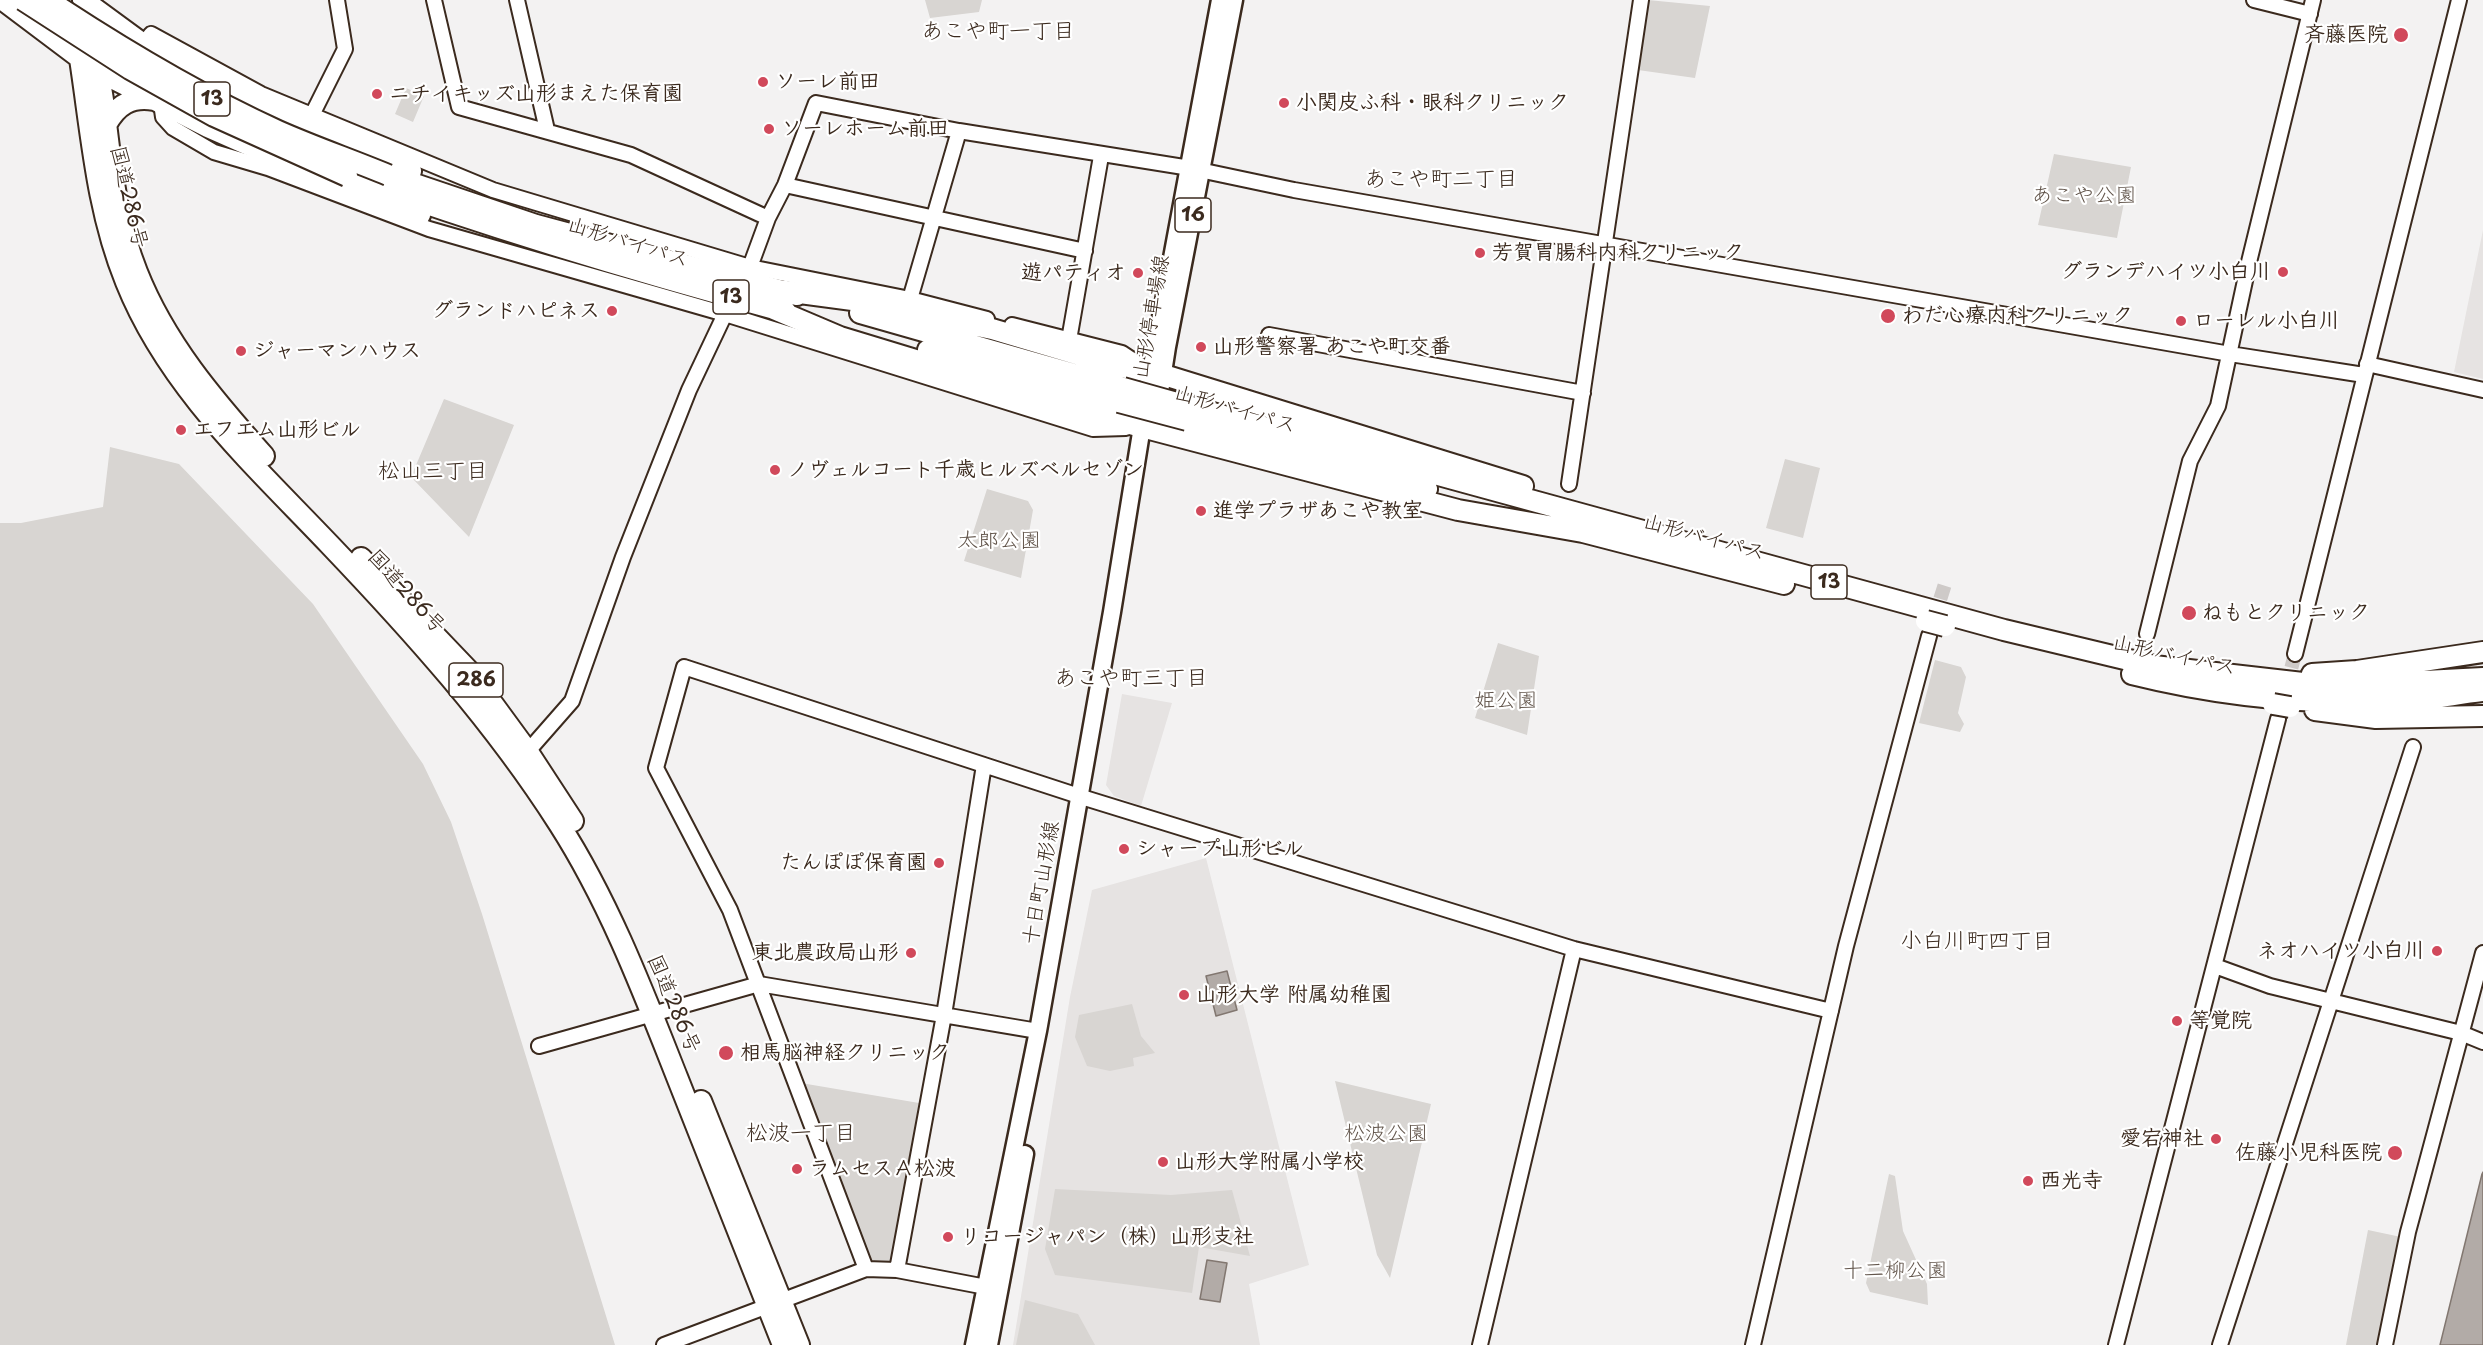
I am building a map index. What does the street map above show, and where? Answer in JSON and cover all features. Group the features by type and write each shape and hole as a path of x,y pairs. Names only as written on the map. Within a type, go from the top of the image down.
{"highway":[{"path":"3,0 157,102 383,204 462,226 538,233"},
{"name":"山形バイパス","path":"23,0 130,69 214,116 347,176 538,233 774,309 1121,395 2015,633 2154,666 2329,686 2483,678"},
{"name":"山形バイパス","path":"48,0 116,44 215,101 280,132 538,233 785,291 1121,395"},
{"path":"83,4 142,44 217,88 538,233"},
{"name":"国道286号","path":"88,57 106,124 120,218 137,273 158,318 184,361 216,402 285,480 468,670 523,757 604,905 658,1011 775,1304 799,1345"},
{"name":"国道286号","path":"88,57 96,184 110,236 127,285 171,368 202,410 366,583 523,757"},
{"path":"106,124 116,110 132,100 157,102"},
{"path":"785,291 861,301 992,329 1120,367 1158,373 1467,466 1702,548"},
{"path":"774,309 840,337 1100,416 1458,510 1594,534"},
{"name":"山形バイパス","path":"1187,413 1594,534 1933,627 2176,685 2244,695 2318,700 2406,701 2483,691"},
{"path":"2247,678 2357,671 2483,652"},
{"path":"2176,685 2201,693 2280,710 2376,718 2483,716"},
{"name":"国道286号","path":"775,1304 783,1345"}],"main road":[{"name":"山形停車場線","path":"1196,169 1220,0"},
{"name":"山形停車場線","path":"1149,428 1196,169 1234,0"},
{"name":"十日町山形線","path":"990,1345 1149,428"},
{"name":"十日町山形線","path":"974,1345 1084,797"}],"street":[{"path":"312,117 345,49 337,0"},
{"path":"434,0 459,107 631,155 768,218"},
{"path":"517,0 547,130"},
{"path":"1569,484 1641,0"},
{"path":"2254,0 2310,14"},
{"path":"2147,634 2190,461 2218,406 2313,0"},
{"path":"2295,654 2459,0"},
{"path":"142,44 151,34 261,94 493,190 750,267 910,299 1122,353 1158,373"},
{"path":"157,102 163,117 173,128 214,152 268,168 429,229 725,314 1093,429 1149,428"},
{"path":"750,267 768,218 785,186 816,103 959,131 1101,156 1196,169 1294,190 2230,354 2366,370 2483,390"},
{"path":"910,299 959,131"},
{"path":"1069,340 1101,156"},
{"path":"785,186 1084,251"},
{"path":"523,757 572,701 622,557 689,390 725,314"},
{"path":"1269,336 1583,393"},
{"path":"1754,1345 1831,1011 1933,627"},
{"path":"866,1269 730,910 656,768 684,667 1084,797 1574,949 1831,1011"},
{"path":"2116,1345 2280,710"},
{"path":"2220,1345 2413,747"},
{"path":"897,1270 945,1015 984,765"},
{"path":"1480,1345 1574,949"},
{"path":"2385,1345 2408,1232 2483,953"},
{"path":"2215,966 2270,986 2461,1033 2483,1042"},
{"path":"539,1046 759,984 1038,1031"},
{"path":"664,1345 866,1269 897,1270 986,1287"}],"shaded area":[{"path":"2483,230 2483,379 2454,372"},
{"path":"1122,694 1172,703 1141,806 1114,796 1106,785"},
{"name":"山形大学附属小学校","path":"1206,858 1309,1265 1249,1284 1260,1345 1013,1345 1070,997 1092,890"},
{"path":"1227,971 1237,1010 1216,1016 1206,976"},
{"path":"2483,1172 2483,1345 2440,1345 2482,1174"},
{"path":"1207,1260 1227,1263 1220,1302 1200,1299"}],"green space":[{"path":"925,0 982,0 979,12 930,18"},
{"path":"1648,0 1710,6 1695,78 1638,70"},
{"path":"406,88 424,96 413,122 395,114"},
{"name":"あこや公園","path":"2054,154 2131,167 2117,238 2038,225"},
{"path":"444,399 514,425 469,537 411,477"},
{"path":"110,447 179,464 313,604 423,764 451,822 482,914 615,1345 0,1345 0,523 21,523 103,507"},
{"path":"1785,459 1820,468 1803,538 1766,528"},
{"name":"太郎公園","path":"987,489 1028,501 1033,510 1021,578 964,561"},
{"name":"姫公園","path":"1498,643 1539,656 1527,735 1475,718"},
{"path":"1935,660 1961,667 1966,677 1958,713 1964,724 1960,732 1919,723"},
{"path":"1132,1004 1141,1036 1155,1053 1133,1058 1134,1066 1110,1071 1087,1066 1075,1037 1079,1015"},
{"name":"松波公園","path":"1335,1081 1431,1104 1390,1278 1377,1255"},
{"path":"801,1083 919,1103 890,1264 871,1262"},
{"name":"十二柳公園","path":"1889,1174 1895,1176 1903,1231 1927,1284 1928,1305 1870,1292 1866,1283"},
{"path":"1055,1189 1171,1195 1232,1190 1250,1256 1199,1247 1192,1293 1055,1275 1045,1249"},
{"path":"2368,1230 2401,1237 2380,1345 2346,1345"},
{"path":"1025,1300 1078,1314 1095,1345 1016,1345"}],"tunnel":[{"path":"1934,619 1945,584"},
{"path":"2286,688 2295,654"}],"place":[{"name":"斉藤医院","path":"2401,35"},
{"name":"ソーレ前田","path":"763,82"},
{"name":"ニチイキッズ山形まえた保育園","path":"377,94"},
{"name":"小関皮ふ科・眼科クリニック","path":"1284,103"},
{"name":"ソーレホーム前田","path":"769,129"},
{"name":"芳賀胃腸科内科クリニック","path":"1480,253"},
{"name":"グランデハイツ小白川","path":"2283,272"},
{"name":"遊パティオ","path":"1138,273"},
{"name":"グランドハピネス","path":"612,311"},
{"name":"わだ心療内科クリニック","path":"1888,316"},
{"name":"ローレル小白川","path":"2181,321"},
{"name":"山形警察署 あこや町交番","path":"1201,347"},
{"name":"ジャーマンハウス","path":"241,351"},
{"name":"エフエム山形ビル","path":"181,430"},
{"name":"ノヴェルコート千歳ヒルズベルセゾン","path":"775,470"},
{"name":"進学プラザあこや教室","path":"1201,511"},
{"name":"ねもとクリニック","path":"2189,613"},
{"name":"シャープ山形ビル","path":"1124,849"},
{"name":"たんぽぽ保育園","path":"939,863"},
{"name":"ネオハイツ小白川","path":"2437,951"},
{"name":"東北農政局山形","path":"911,953"},
{"name":"山形大学 附属幼稚園","path":"1184,995"},
{"name":"等覚院","path":"2177,1021"},
{"name":"相馬脳神経クリニック","path":"726,1053"},
{"name":"愛宕神社","path":"2216,1139"},
{"name":"佐藤小児科医院","path":"2395,1153"},
{"name":"山形大学附属小学校","path":"1163,1162"},
{"name":"ラムセスＡ松波","path":"797,1169"},
{"name":"西光寺","path":"2028,1181"},
{"name":"リコージャパン（株）山形支社","path":"948,1237"}],"district":[{"name":"あこや町一丁目","path":"998,32"},
{"name":"あこや町二丁目","path":"1441,180"},
{"name":"松山三丁目","path":"433,472"},
{"name":"あこや町三丁目","path":"1131,679"},
{"name":"小白川町四丁目","path":"1977,942"},
{"name":"松波一丁目","path":"801,1134"}]}
